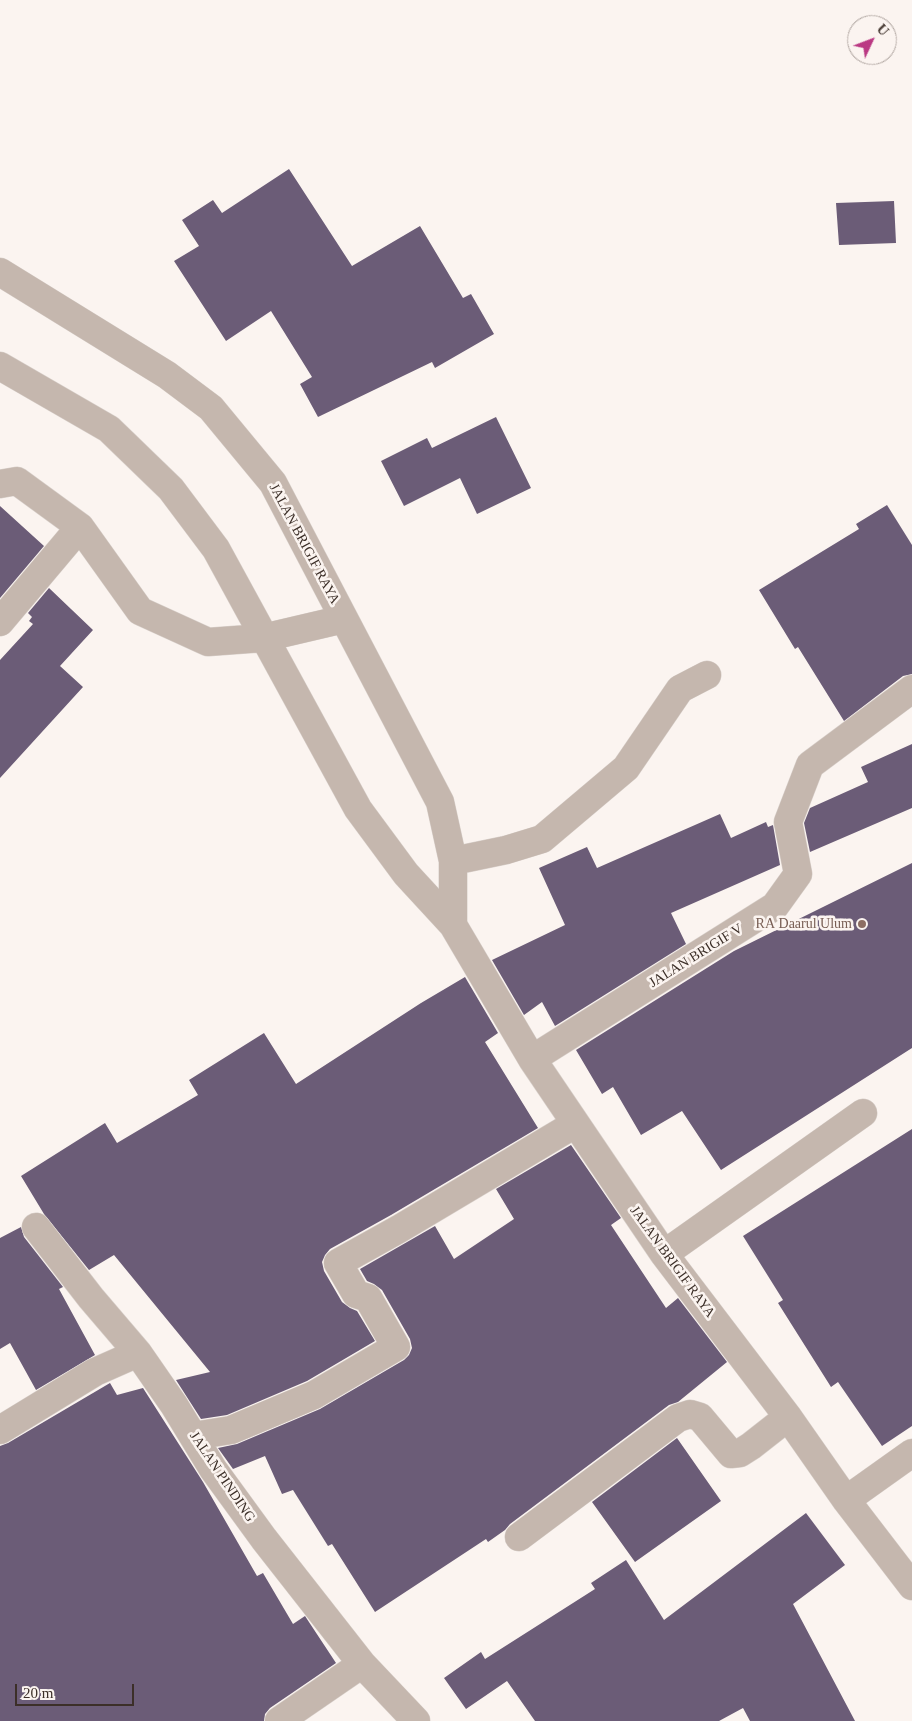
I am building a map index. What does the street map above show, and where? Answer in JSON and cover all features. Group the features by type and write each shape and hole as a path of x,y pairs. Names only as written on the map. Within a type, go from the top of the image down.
{"street":[{"name":"JALAN BRIGIF RAYA","path":"0,272 167,375 210,408 273,483 440,802 453,861 453,925"},
{"name":"JALAN BRIGIF RAYA","path":"0,366 109,430 171,489 216,549 358,809 406,874 453,925 532,1060 664,1254 788,1417 846,1500 912,1586"},
{"path":"0,484 17,481 80,527 140,610 208,642 263,638 344,619"},
{"path":"0,622 80,527"},
{"path":"453,861 506,850 542,838 626,768 680,689 707,675"},
{"name":"JALAN BRIGIF V","path":"532,1060 776,906 798,874 788,822 810,765 912,689"},
{"path":"664,1254 863,1113"},
{"path":"193,1436 231,1430 314,1395 396,1347 368,1298 356,1294 338,1263 408,1224 575,1124"},
{"name":"JALAN PINDING","path":"36,1227 91,1298 138,1353 213,1469 264,1538 362,1664 416,1721"},
{"path":"0,1430 96,1372 138,1353"},
{"path":"519,1537 678,1418 690,1414 700,1416 731,1454 740,1453 751,1446 788,1417"},
{"path":"846,1500 912,1453"},
{"path":"279,1721 362,1664"}],"building":[{"path":"289,169 352,266 420,226 463,298 471,294 494,334 435,368 432,362 318,417 300,384 312,377 271,311 226,341 174,261 199,246 182,220 213,200 222,213"},
{"path":"894,201 896,243 839,245 836,203"},
{"path":"496,417 531,488 477,514 460,478 404,506 381,461 427,438 432,448"},
{"path":"887,505 912,545 912,674 903,676 844,721 798,647 795,649 759,590 859,529 856,524"},
{"path":"0,506 44,546 0,598"},
{"path":"49,588 93,630 60,666 83,687 0,778 0,660 33,624 29,621 32,617 28,613"},
{"path":"912,744 912,808 810,852 804,823 810,808 868,782 861,767"},
{"path":"720,814 731,838 766,822 768,827 773,825 780,865 671,913 686,944 555,1026 542,1002 524,1015 492,960 565,925 539,868 587,847 597,868"},
{"path":"912,863 912,1048 721,1170 682,1111 641,1135 613,1087 602,1094 576,1050 734,951"},
{"path":"465,977 498,1033 485,1042 538,1128 330,1249 325,1255 322,1262 324,1271 342,1302 357,1311 375,1341 307,1381 227,1415 201,1419 176,1380 210,1372 114,1255 89,1270 44,1214 21,1176 105,1123 117,1143 198,1095 189,1080 264,1033 296,1084 421,1003"},
{"path":"912,1129 912,1426 882,1446 838,1382 831,1387 778,1303 783,1300 743,1236"},
{"path":"571,1145 621,1218 611,1225 666,1308 678,1298 727,1362 678,1402 669,1405 510,1524 505,1530 488,1542 486,1539 375,1612 332,1544 328,1546 293,1490 282,1494 265,1456 233,1469 218,1448 237,1444 320,1409 404,1360 412,1348 410,1339 382,1290 367,1281 360,1269 435,1226 454,1259 514,1219 496,1189"},
{"path":"21,1227 24,1237 63,1287 59,1289 95,1355 36,1390 10,1343 0,1349 0,1238"},
{"path":"110,1383 117,1395 143,1388 203,1482 257,1576 263,1573 293,1624 305,1616 336,1663 270,1708 265,1714 264,1721 0,1721 0,1446"},
{"path":"677,1438 721,1501 635,1562 592,1502"},
{"path":"806,1513 845,1565 793,1604 855,1721 750,1721 743,1708 719,1721 535,1721 507,1681 466,1709 444,1678 481,1652 485,1659 595,1589 591,1583 626,1560 664,1620"}],"place":[{"name":"RA Daarul Ulum","path":"862,924"}]}
